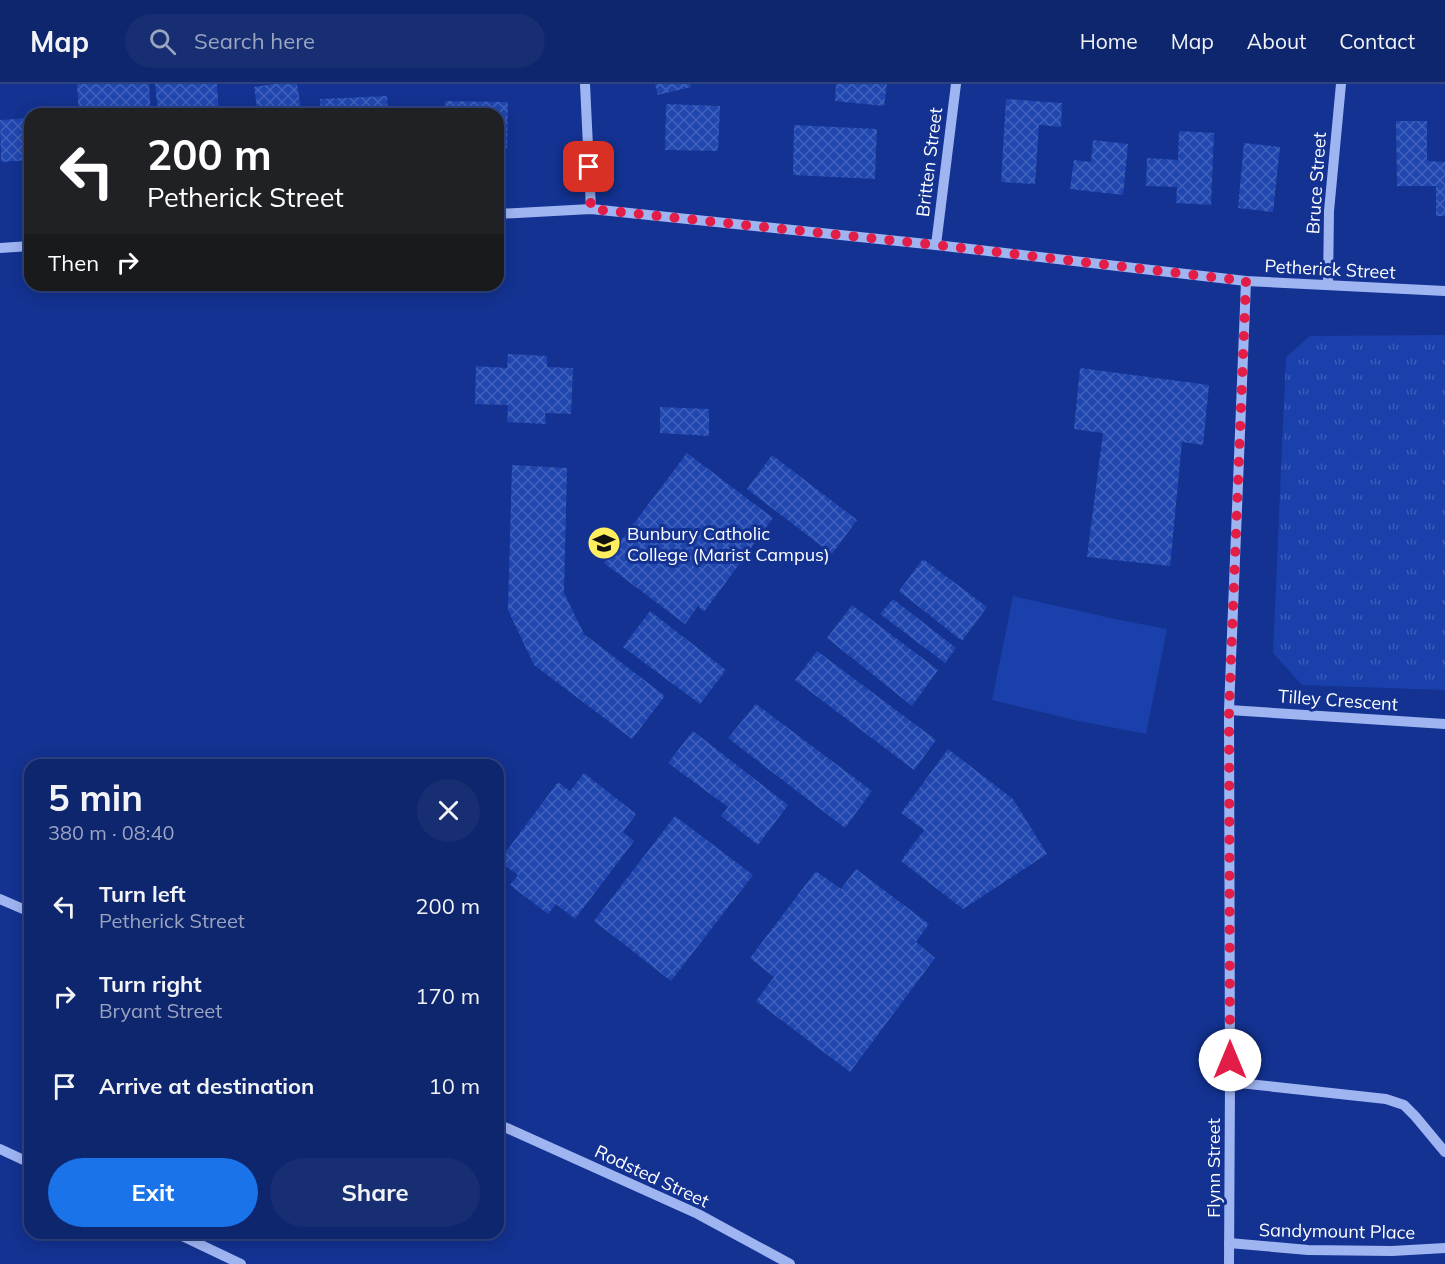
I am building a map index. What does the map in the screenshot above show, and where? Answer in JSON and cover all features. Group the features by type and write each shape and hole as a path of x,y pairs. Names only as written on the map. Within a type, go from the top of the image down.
{"street":[{"path":"585,84 591,209"},
{"name":"Britten Street","path":"936,245 956,84"},
{"name":"Bruce Street","path":"1328,285 1329,211 1341,84"},
{"name":"Petherick Street","path":"504,214 591,209 936,245 1246,281 1445,291"},
{"path":"0,248 24,246"},
{"name":"Flynn Street","path":"1228,1264 1229,710 1246,281"},
{"name":"Tilley Crescent","path":"1229,710 1445,724"},
{"path":"0,899 24,909"},
{"path":"1230,1082 1386,1099 1404,1105 1445,1152"},
{"name":"Rodsted Street","path":"504,1127 698,1214 790,1264"},
{"path":"0,1149 24,1160"},
{"path":"189,1239 241,1264"},
{"name":"Sandymount Place","path":"1229,1243 1308,1250 1392,1251 1445,1248"}],"green space":[{"path":"1445,335 1445,690 1302,685 1273,653 1286,357 1310,336"},
{"path":"1013,596 1167,629 1146,734 1074,720 992,700"}],"building":[{"path":"77,84 149,84 151,108 79,108"},
{"path":"155,84 217,84 219,108 157,108"},
{"path":"297,84 301,108 257,108 254,87"},
{"path":"655,84 690,84 691,87 658,95"},
{"path":"836,84 887,84 884,106 835,101"},
{"path":"387,96 388,108 321,108 320,99"},
{"path":"1006,99 1062,103 1061,127 1039,125 1035,184 1001,182"},
{"path":"445,101 508,102 507,149 504,149 504,108 445,108"},
{"path":"666,104 720,106 718,151 665,150"},
{"path":"24,118 24,160 1,162 0,120"},
{"path":"1396,121 1427,121 1427,161 1445,162 1445,216 1436,216 1436,186 1397,186"},
{"path":"794,125 877,129 875,179 793,175"},
{"path":"1179,131 1214,133 1211,205 1176,203 1177,187 1146,186 1147,158 1178,160"},
{"path":"1093,140 1128,144 1123,195 1070,189 1074,160 1091,162"},
{"path":"1244,143 1280,147 1273,212 1238,208"},
{"path":"508,354 547,356 547,367 573,368 571,414 545,413 546,424 507,422 508,405 475,404 476,366 507,368"},
{"path":"1080,368 1209,385 1203,445 1182,442 1170,566 1087,557 1103,433 1074,429"},
{"path":"660,407 709,409 709,436 660,433"},
{"path":"687,453 773,518 704,612 698,606 685,624 604,563"},
{"path":"772,455 857,520 832,554 747,489"},
{"path":"512,465 567,468 564,593 584,634 665,696 632,739 534,665 508,610"},
{"path":"923,559 987,607 962,641 899,591"},
{"path":"893,599 956,648 945,663 880,614"},
{"path":"852,605 938,670 912,706 827,638"},
{"path":"650,611 726,670 700,704 623,647"},
{"path":"817,651 936,740 914,770 795,680"},
{"path":"756,704 872,791 845,828 728,738"},
{"path":"693,731 788,805 758,845 721,816 728,807 668,763"},
{"path":"948,749 1013,799 1047,854 963,909 901,861 924,830 901,813"},
{"path":"584,773 636,814 623,832 634,841 575,919 556,904 548,914 510,885 518,875 504,865 504,854 558,782 570,791"},
{"path":"675,816 753,875 671,981 594,921"},
{"path":"856,869 929,924 916,942 935,958 850,1072 756,1001 774,977 750,958 816,871 841,889"}],"place":[{"name":"Bunbury Catholic College (Marist Campus)","path":"604,543"}],"route":[{"path":"589,167 591,209 936,245 1246,281 1229,710 1230,1060"}]}
